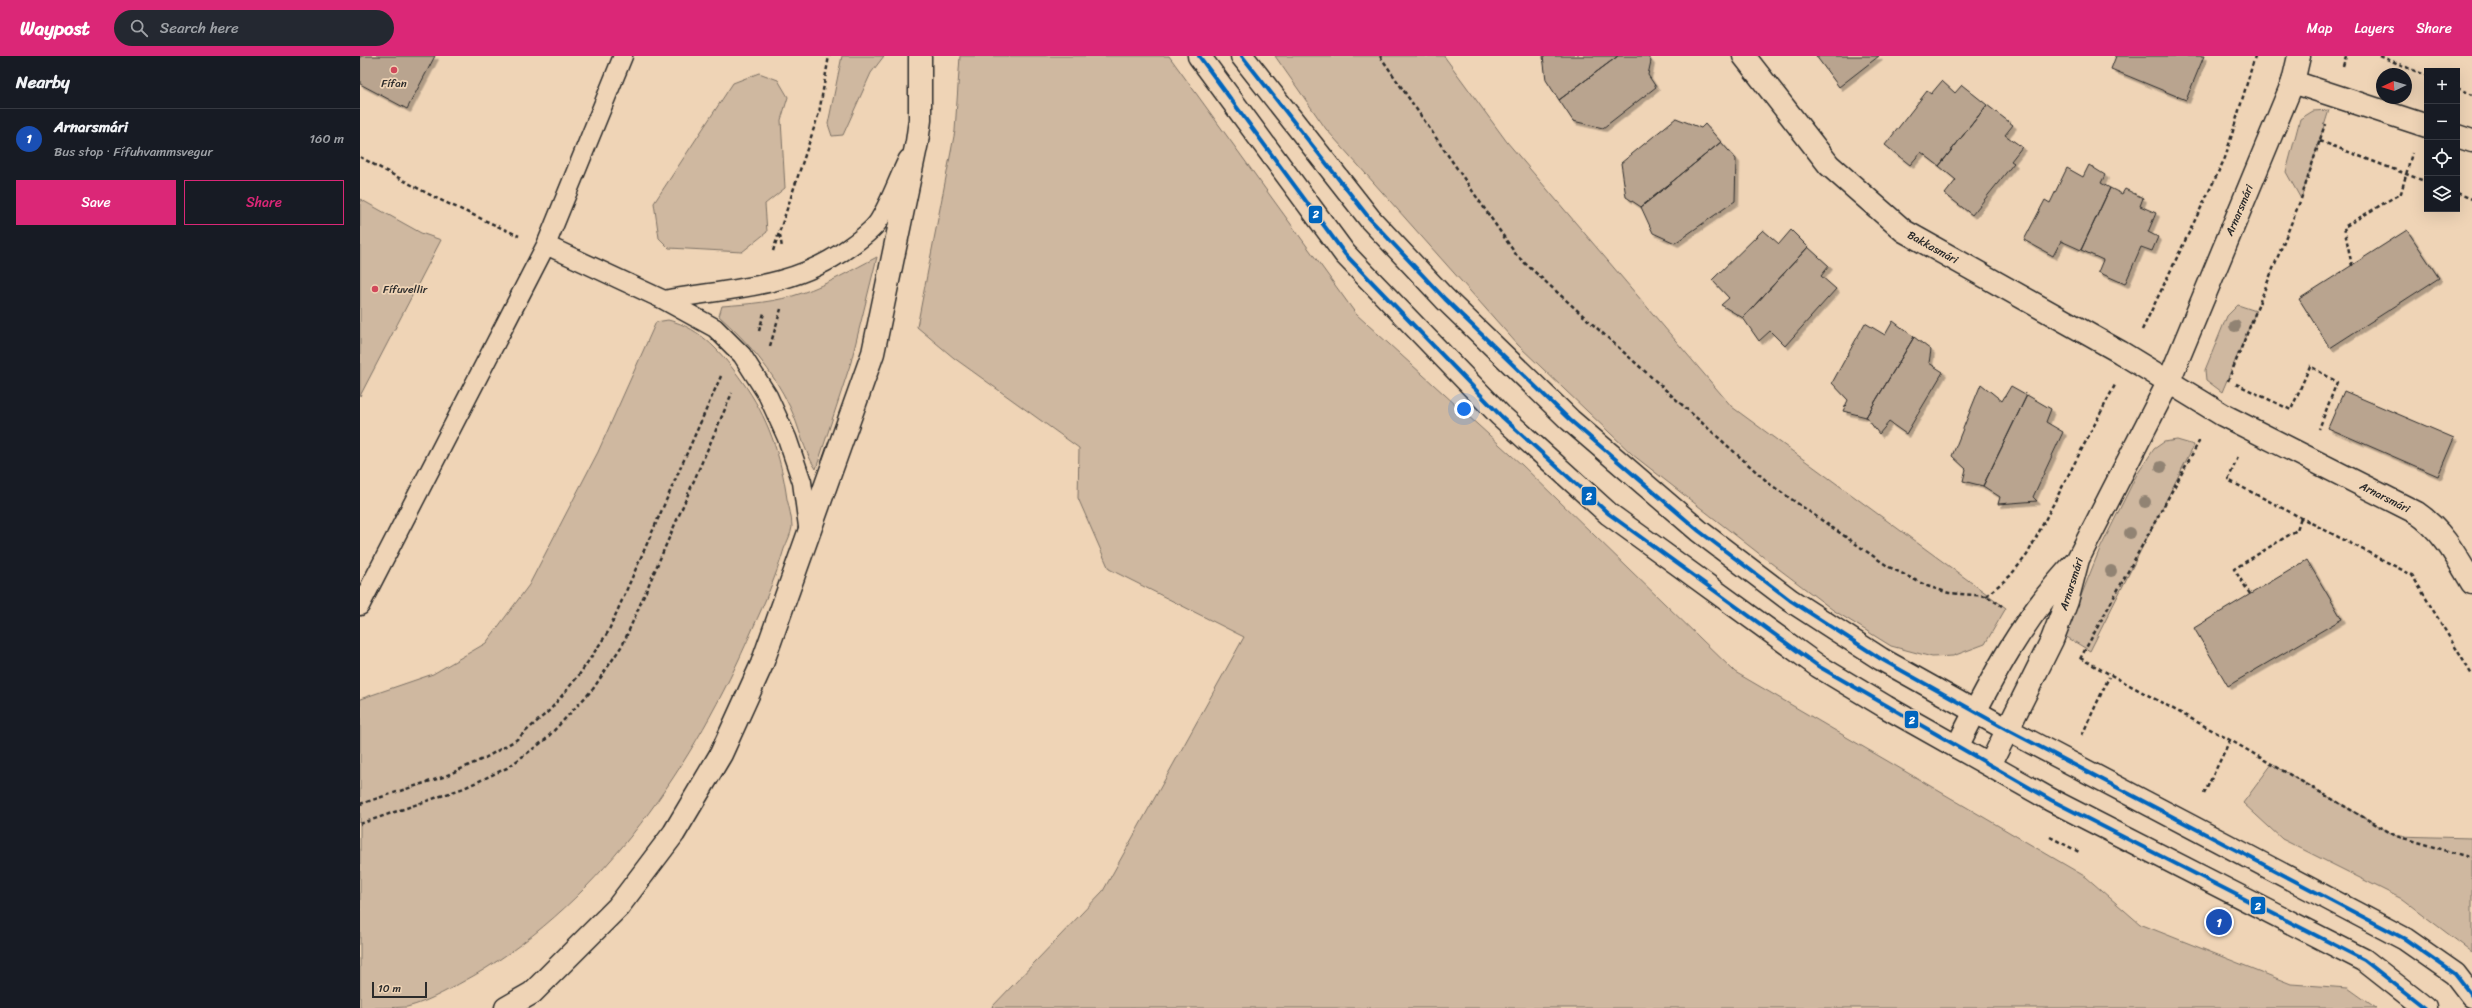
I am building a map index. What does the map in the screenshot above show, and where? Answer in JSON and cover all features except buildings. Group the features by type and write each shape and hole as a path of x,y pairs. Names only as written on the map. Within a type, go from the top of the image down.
{"main road":[{"path":"920,56 920,120"},
{"path":"506,1008 532,993 618,907 674,833 721,754 759,671 873,353 917,142 932,56"},
{"path":"1199,56 1345,254 1500,416 1609,514 1751,619 1818,666 2051,800 2364,960 2425,1008"},
{"path":"1242,56 1370,219 1445,299 1570,420 1699,531 1790,600 1881,659 2008,730 2405,939 2455,974 2472,996"},
{"name":"Bakkasmári","path":"1744,56 1829,165 1904,231 2120,352 2168,383"},
{"name":"Arnarsmári","path":"1990,765 2052,640 2066,601 2078,559 2168,383 2292,82 2299,56"},
{"path":"2292,82 2334,94 2424,124"},
{"path":"2460,137 2472,141"},
{"name":"Arnarsmári","path":"2168,383 2215,411 2417,513 2431,523 2444,538 2472,583"},
{"path":"1957,747 2008,651 2026,623 2049,590 2078,559"}],"lane":[{"path":"360,606 546,245 623,56"},
{"path":"664,300 768,284 806,274 830,262 856,242 877,222 917,142"},
{"path":"546,245 664,300 715,328 752,369 768,396 787,438 802,482 809,535"}],"path":[{"path":"780,235 819,113 829,56"},
{"path":"1380,56 1517,256 1765,479 1889,567 1927,586 1949,593 1986,596 2007,610"},
{"path":"2215,411 2301,199 2346,56"},
{"path":"2380,56 2424,75"},
{"path":"2460,89 2472,95"},
{"path":"2352,266 2344,227 2401,193 2406,174 2424,124"},
{"path":"2320,141 2424,181"},
{"path":"360,157 436,198 521,237 546,245"},
{"path":"2460,194 2472,199"},
{"path":"768,350 782,304"},
{"path":"758,334 765,307"},
{"path":"2228,380 2291,410 2310,366 2337,382 2318,432"},
{"path":"360,804 443,777 497,751 516,740 550,710 579,675 608,632 718,379 723,374"},
{"path":"360,824 464,788 507,768 545,740 593,689 623,644 724,409 736,387"},
{"path":"2080,659 2202,436 2208,439"},
{"path":"2240,452 2228,480 2412,576 2472,675"},
{"path":"2250,594 2234,569 2297,530 2301,518"},
{"path":"2075,655 2110,676 2230,740 2396,836 2472,858"},
{"path":"2080,738 2110,676"},
{"path":"2204,794 2230,740"}],"shaded area":[{"path":"842,56 884,56 871,73 843,135 832,136 828,124"},
{"path":"960,56 1169,56 1356,314 1522,465 1735,672 2086,877 2140,924 2291,984 2348,988 2376,1008 991,1008 1103,891 1244,637 1109,569 1078,498 1079,448 954,358 917,327 955,131"},
{"path":"1275,56 1444,56 1507,142 1732,407 2006,608 1985,644 1953,656 1932,657 1891,646 1833,610 1633,455 1518,345 1326,129"},
{"path":"759,73 778,80 788,97 781,120 785,188 765,204 767,232 742,252 669,248 659,238 654,203 733,83"},
{"path":"2329,110 2301,199 2286,172 2300,119 2313,111"},
{"path":"360,199 421,233 441,240 360,396"},
{"path":"877,257 851,362 816,469 805,447 790,407 776,381 750,347 719,316 722,306 783,299 831,281"},
{"path":"2238,305 2256,311 2222,392 2206,380 2205,370 2227,316"},
{"path":"668,320 691,329 719,352 751,395 772,437 781,467 792,527 766,599 730,679 674,777 641,824 604,867 565,908 522,944 475,975 442,993 407,1007 360,1008 360,699 433,674 486,643 529,585 598,452 656,322"},
{"path":"2177,440 2194,445 2090,651 2065,636 2099,551 2136,476 2154,449 2164,442"},
{"path":"2272,764 2396,836 2472,838 2472,952 2402,899 2282,839 2243,803"}],"transit line":[{"name":"2","path":"1199,56 1345,254 1500,415 1609,514 1818,666 2051,800 2364,960 2425,1008"},
{"name":"2","path":"1242,56 1370,219 1445,299 1570,420 1699,531 1790,600 1881,659 2008,730 2405,939 2455,974 2472,996"}],"place":[{"name":"Fífan","path":"394,70"},
{"name":"Fífuvellir","path":"375,289"},
{"name":"Arnarsmári","path":"2219,922"}]}
